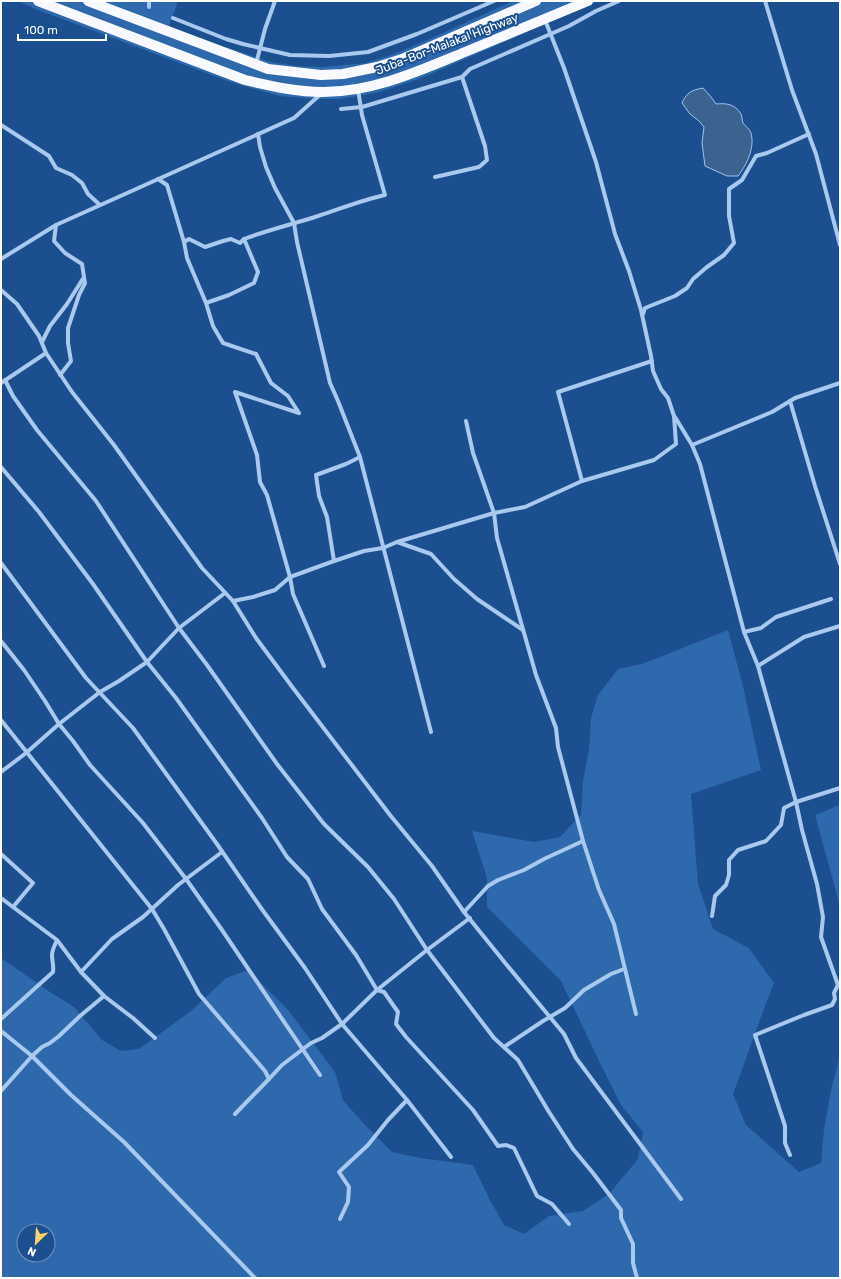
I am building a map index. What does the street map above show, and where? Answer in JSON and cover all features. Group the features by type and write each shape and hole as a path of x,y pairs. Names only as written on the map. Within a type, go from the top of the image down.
{"highway":[{"name":"Juba-Bor-Malakal Highway","path":"38,1 245,80 278,88 324,92 358,89 410,74 588,1"},
{"name":"Juba-Bor-Malakal Highway","path":"88,1 268,69 322,75 344,74 377,67 402,59 536,1"}],"street":[{"path":"149,1 149,7"},
{"path":"256,64 265,29 275,1"},
{"path":"173,18 226,39 260,48 290,55 330,56 368,52 417,34 494,1"},
{"path":"341,110 362,107 462,77 470,70 569,26 596,11 619,1"},
{"path":"765,1 792,90 816,154 840,245"},
{"path":"544,20 564,68 596,162 616,234 641,310 653,371 661,389 668,398 674,416 692,445 702,471 744,632 758,666 817,884 823,917 821,937 838,985 834,993 835,999 832,1005 755,1035 785,1126 785,1143 790,1155"},
{"path":"435,178 479,167 487,160 462,77"},
{"path":"184,242 189,239 205,247 231,239 240,243 244,239 270,230 371,198 385,195 362,115 358,89"},
{"path":"1,259 56,225 294,118 324,92"},
{"path":"1,125 49,156 56,168 72,175 82,183 88,194 100,205"},
{"path":"258,134 266,167 275,188 294,223 297,242 330,383 360,457 431,732"},
{"path":"643,314 645,308 675,296 686,288 693,279 724,255 734,243 729,216 729,189 742,180 756,156 767,153 809,134"},
{"path":"158,179 167,185 184,242 187,258 206,303 213,326 223,343 256,354 271,383 288,396 299,413 235,392 257,455 260,482 267,495 290,577 293,594 324,666"},
{"path":"56,225 54,241 65,252 82,264 85,283 79,295 68,328 68,343 71,361 60,374"},
{"path":"206,303 229,295 254,283 258,272 244,239"},
{"path":"42,342 50,326 67,304 84,277"},
{"path":"1,290 17,304 40,336 46,353 72,392 114,445 202,568 233,601 256,638 293,688 390,815 432,866 464,912 564,1034 576,1058 681,1199"},
{"path":"1,383 46,353"},
{"path":"582,481 558,392 652,360"},
{"path":"5,380 13,396 37,430 96,501 179,628 277,764 324,824 368,866 394,899 427,950 494,1038 518,1060 573,1149 621,1210 621,1218 633,1244 633,1263 636,1278"},
{"path":"692,445 772,412 795,398 840,381"},
{"path":"779,409 840,381"},
{"path":"790,401 840,564"},
{"path":"233,601 275,590 290,577 334,561 383,548 396,542 494,513 525,507 582,481 654,460 676,444 674,416"},
{"path":"466,421 473,453 494,513 497,538 536,675 556,728 560,754 583,841 599,890 614,924 636,1014"},
{"path":"334,561 327,517 319,496 316,475 360,457"},
{"path":"1,467 39,512 93,584 147,662 190,717 262,818 287,857 308,880 322,909 356,955 377,990 384,992 398,1012 396,1024 406,1037 473,1110 498,1146 506,1145 514,1148 537,1196 552,1204 570,1224"},
{"path":"396,542 431,554 454,579 477,599 524,630"},
{"path":"1,563 86,678 133,728 305,968 342,1024 407,1100 451,1157"},
{"path":"1,772 100,692 147,662 179,628 225,593"},
{"path":"744,632 761,628 776,617 831,599"},
{"path":"758,666 804,637 840,626"},
{"path":"1,641 45,701 59,724 90,765 143,823 186,879 320,1075"},
{"path":"1,720 26,753 113,858 152,909 199,994 265,1071 269,1080"},
{"path":"712,916 715,896 726,885 729,875 729,860 738,850 766,841 781,825 784,808 796,802 840,788"},
{"path":"464,912 488,886 498,880 524,870 583,841"},
{"path":"81,972 112,939 143,917 178,885 222,852"},
{"path":"1,854 33,883 13,907"},
{"path":"1,898 57,940 81,972 104,996 133,1018 155,1038"},
{"path":"235,1114 282,1065 311,1042 322,1038 342,1024 377,990 470,918"},
{"path":"1,1019 53,972 54,966 52,950 57,940"},
{"path":"504,1047 565,1008 584,990 611,974 624,969"},
{"path":"1,1091 32,1056 42,1047 59,1036 104,996"},
{"path":"1,1031 32,1056 71,1095 124,1142 254,1278"},
{"path":"340,1219 348,1202 349,1187 339,1172 353,1161 407,1100"}],"shaded area":[{"path":"18,1 178,1 169,26 271,62 297,66 321,67 366,63 394,54 513,1 599,1 419,79 376,93 340,99 316,99 279,96 230,82 38,10"},
{"path":"703,88 716,104 727,104 736,108 741,114 743,123 749,129 752,139 751,150 747,161 738,176 727,176 705,166 702,143 704,127 690,114 682,103 690,92"},
{"path":"728,630 743,686 761,770 691,794 698,884 713,929 749,948 774,983 733,1094 746,1125 799,1172 821,1163 824,1130 831,1090 840,1055 840,1278 1,1278 1,958 74,1007 102,1040 121,1051 139,1049 191,1011 226,978 248,970 288,1010 335,1072 343,1100 363,1123 392,1152 420,1158 473,1165 504,1225 524,1234 549,1216 583,1211 609,1194 638,1159 643,1132 621,1105 561,981 487,907 487,878 472,831 534,842 560,837 581,815 583,781 589,749 591,718 598,695 618,669 642,664"},
{"path":"840,805 840,906 815,815"}]}
